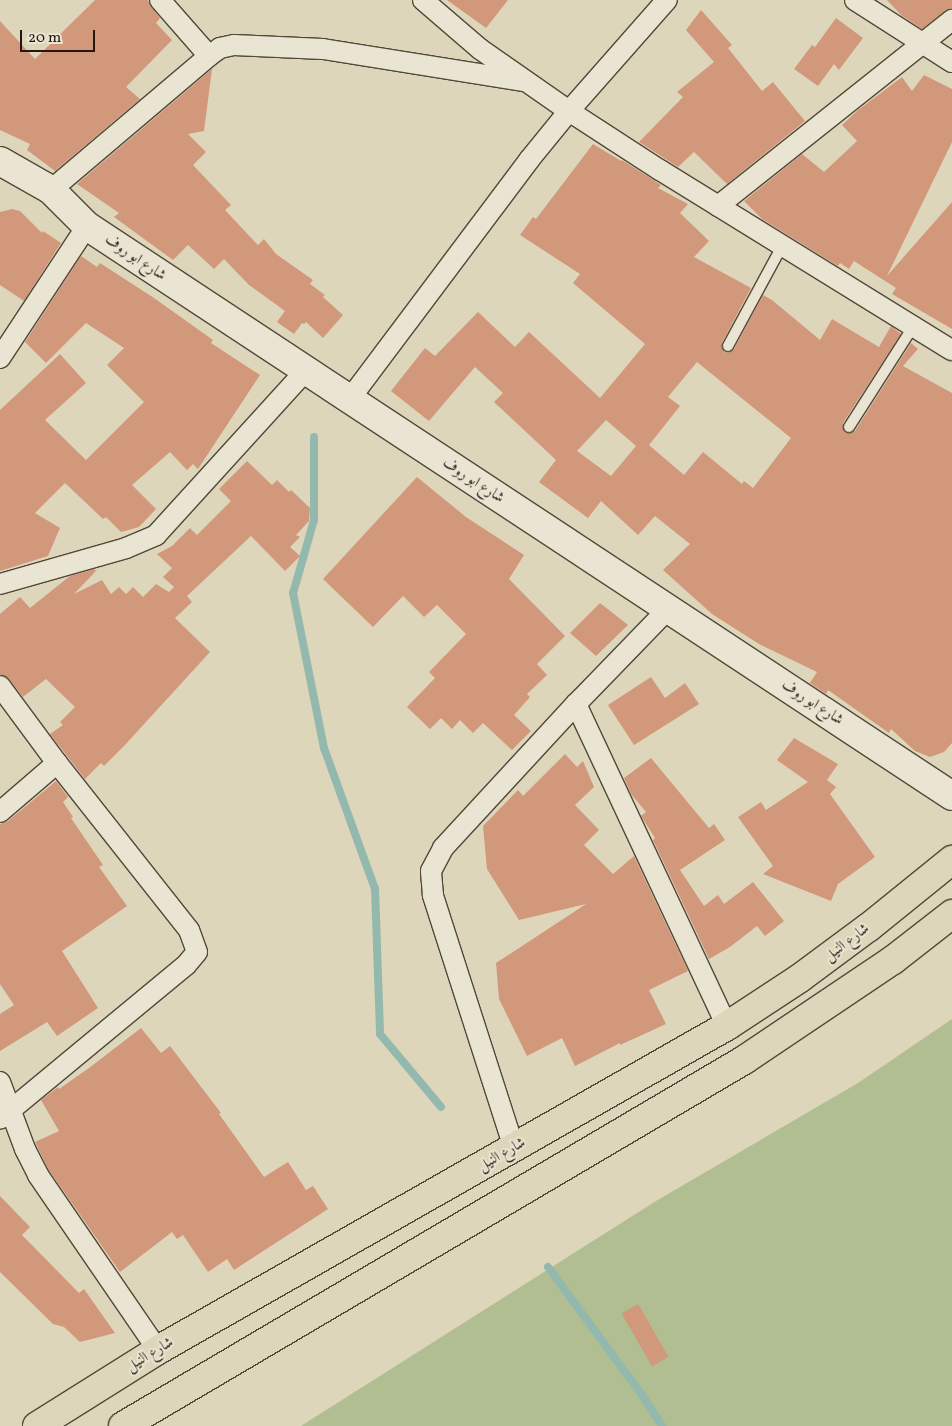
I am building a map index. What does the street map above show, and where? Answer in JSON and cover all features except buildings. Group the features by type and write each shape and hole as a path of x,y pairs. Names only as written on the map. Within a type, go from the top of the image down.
{"main road":[{"name":"شارع النيل","path":"37,1426 158,1350 727,1026 800,978 869,927 952,860"},
{"path":"123,1426 744,1060 893,960 952,914"}],"street":[{"path":"160,0 209,56"},
{"path":"423,0 455,29 569,110 718,206 952,350"},
{"path":"349,400 529,160 569,110 667,0"},
{"path":"855,0 952,62"},
{"path":"718,206 952,20"},
{"path":"51,190 220,48 234,45 323,49 528,82"},
{"name":"شارع ابو روف","path":"0,161 51,190 87,226 952,796"},
{"path":"0,358 87,226"},
{"path":"0,584 126,548 156,535 305,371"},
{"path":"514,1148 433,895 431,871 443,848 576,704 669,608"},
{"path":"0,686 57,763 189,930 197,952 186,965 5,1115"},
{"path":"576,704 727,1026"},
{"path":"0,812 57,763"},
{"path":"0,1082 5,1115 38,1175 158,1350"}],"lane":[{"path":"728,346 782,246"},
{"path":"849,427 913,327"}],"green space":[{"path":"952,1019 952,1426 301,1426 656,1201 858,1083"}],"waterway":[{"path":"314,437 314,520 293,593 324,748 375,889 380,1034 441,1107"},
{"path":"548,1267 642,1395 662,1426"}]}
